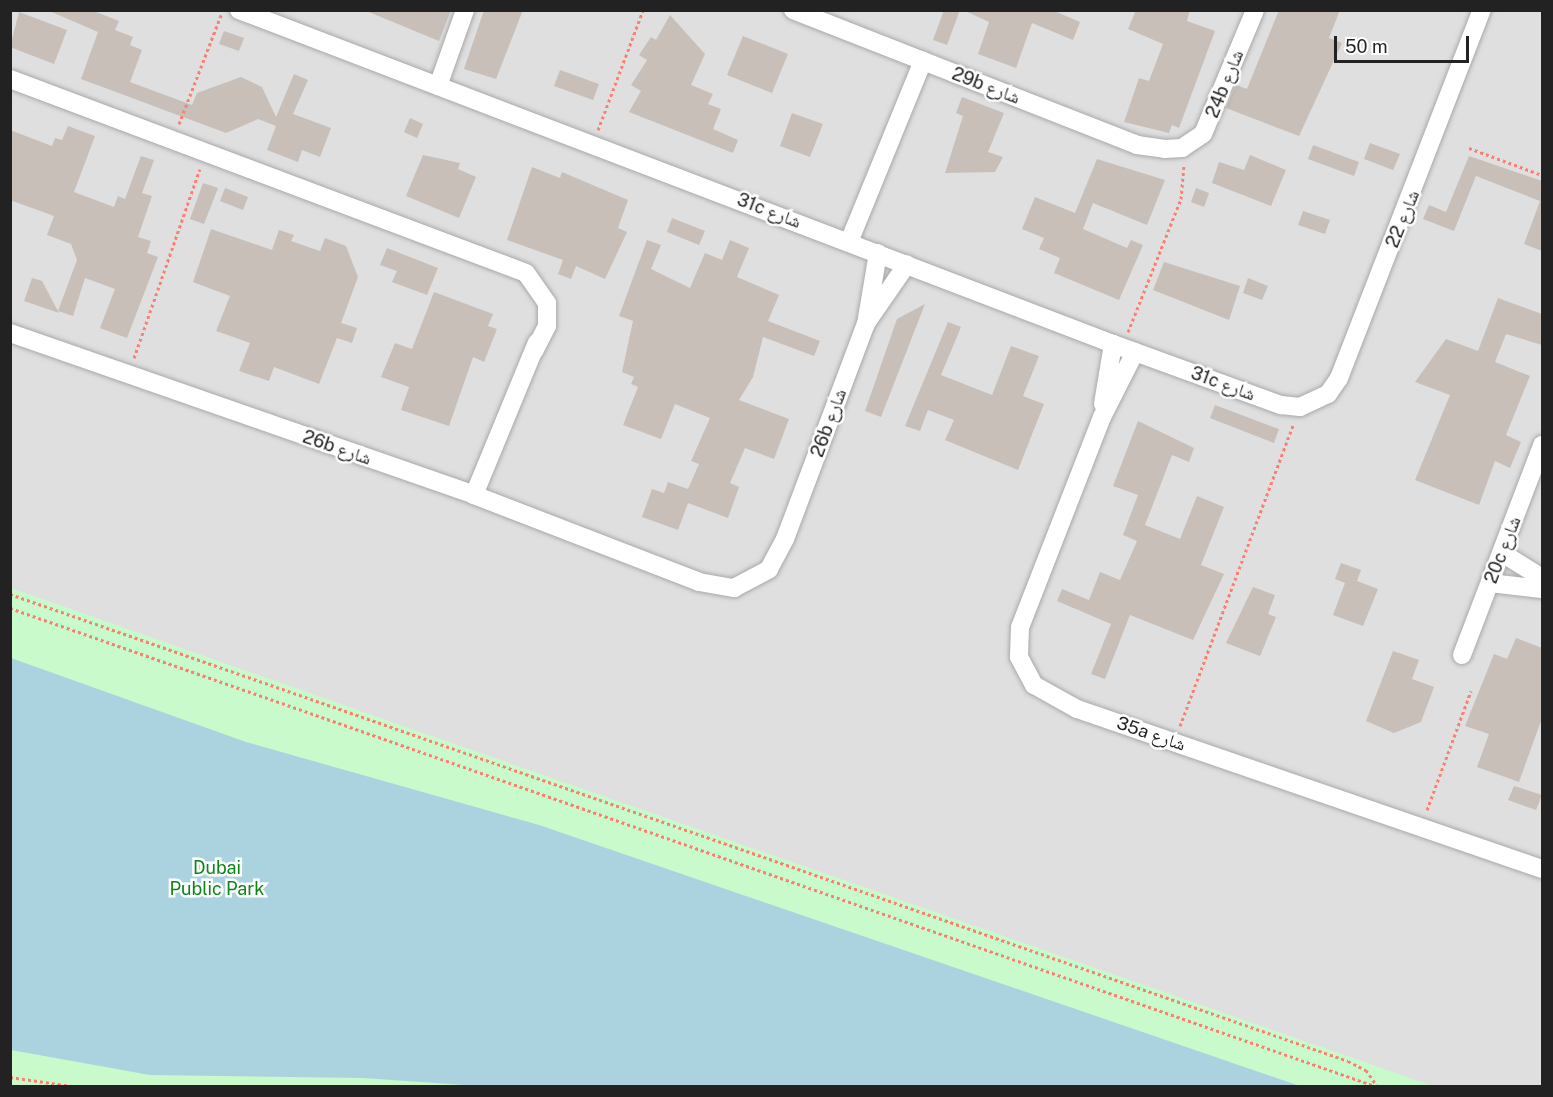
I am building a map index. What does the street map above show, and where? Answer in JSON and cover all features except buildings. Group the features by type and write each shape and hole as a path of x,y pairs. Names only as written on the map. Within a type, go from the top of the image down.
{"street":[{"name":"31c شارع","path":"239,10 1123,348 1281,405 1300,407"},
{"path":"438,86 465,10"},
{"name":"29b شارع","path":"793,10 1137,145 1182,148"},
{"name":"24b شارع","path":"1182,148 1211,121 1255,10"},
{"name":"شارع 22","path":"1300,407 1328,394 1340,378 1482,10"},
{"path":"849,242 923,61"},
{"path":"10,80 526,273 547,303 547,326 534,351 474,495"},
{"name":"26b شارع","path":"10,333 474,495 662,565 715,588 734,588 769,568 791,523 866,324 878,253"},
{"name":"26b شارع","path":"866,324 907,264"},
{"name":"35a شارع","path":"1123,348 1102,417 1020,627 1019,657 1034,685 1054,699 1542,869"},
{"name":"20c شارع","path":"1462,655 1542,445"},
{"path":"1502,553 1542,578"},
{"path":"1490,583 1542,589"}],"path":[{"path":"172,141 223,10"},
{"path":"593,145 643,10"},
{"path":"1123,348 1181,199 1182,148"},
{"path":"1469,148 1542,175"},
{"path":"128,374 206,153"},
{"path":"1174,742 1300,407"},
{"path":"10,594 1348,1062 1366,1070 1377,1086"},
{"path":"10,608 1377,1086"},
{"path":"1421,826 1472,691"},
{"path":"10,1077 71,1086"}],"shaded area":[{"path":"11,11 1542,11 1542,1086 11,1086"}],"green space":[{"name":"Dubai Public Park","path":"11,588 406,727 1433,1086 11,1086"}],"water":[{"name":"Dubai Public Park","path":"11,658 246,742 539,825 1300,1086 478,1086 363,1078 150,1075 11,1050"}]}
